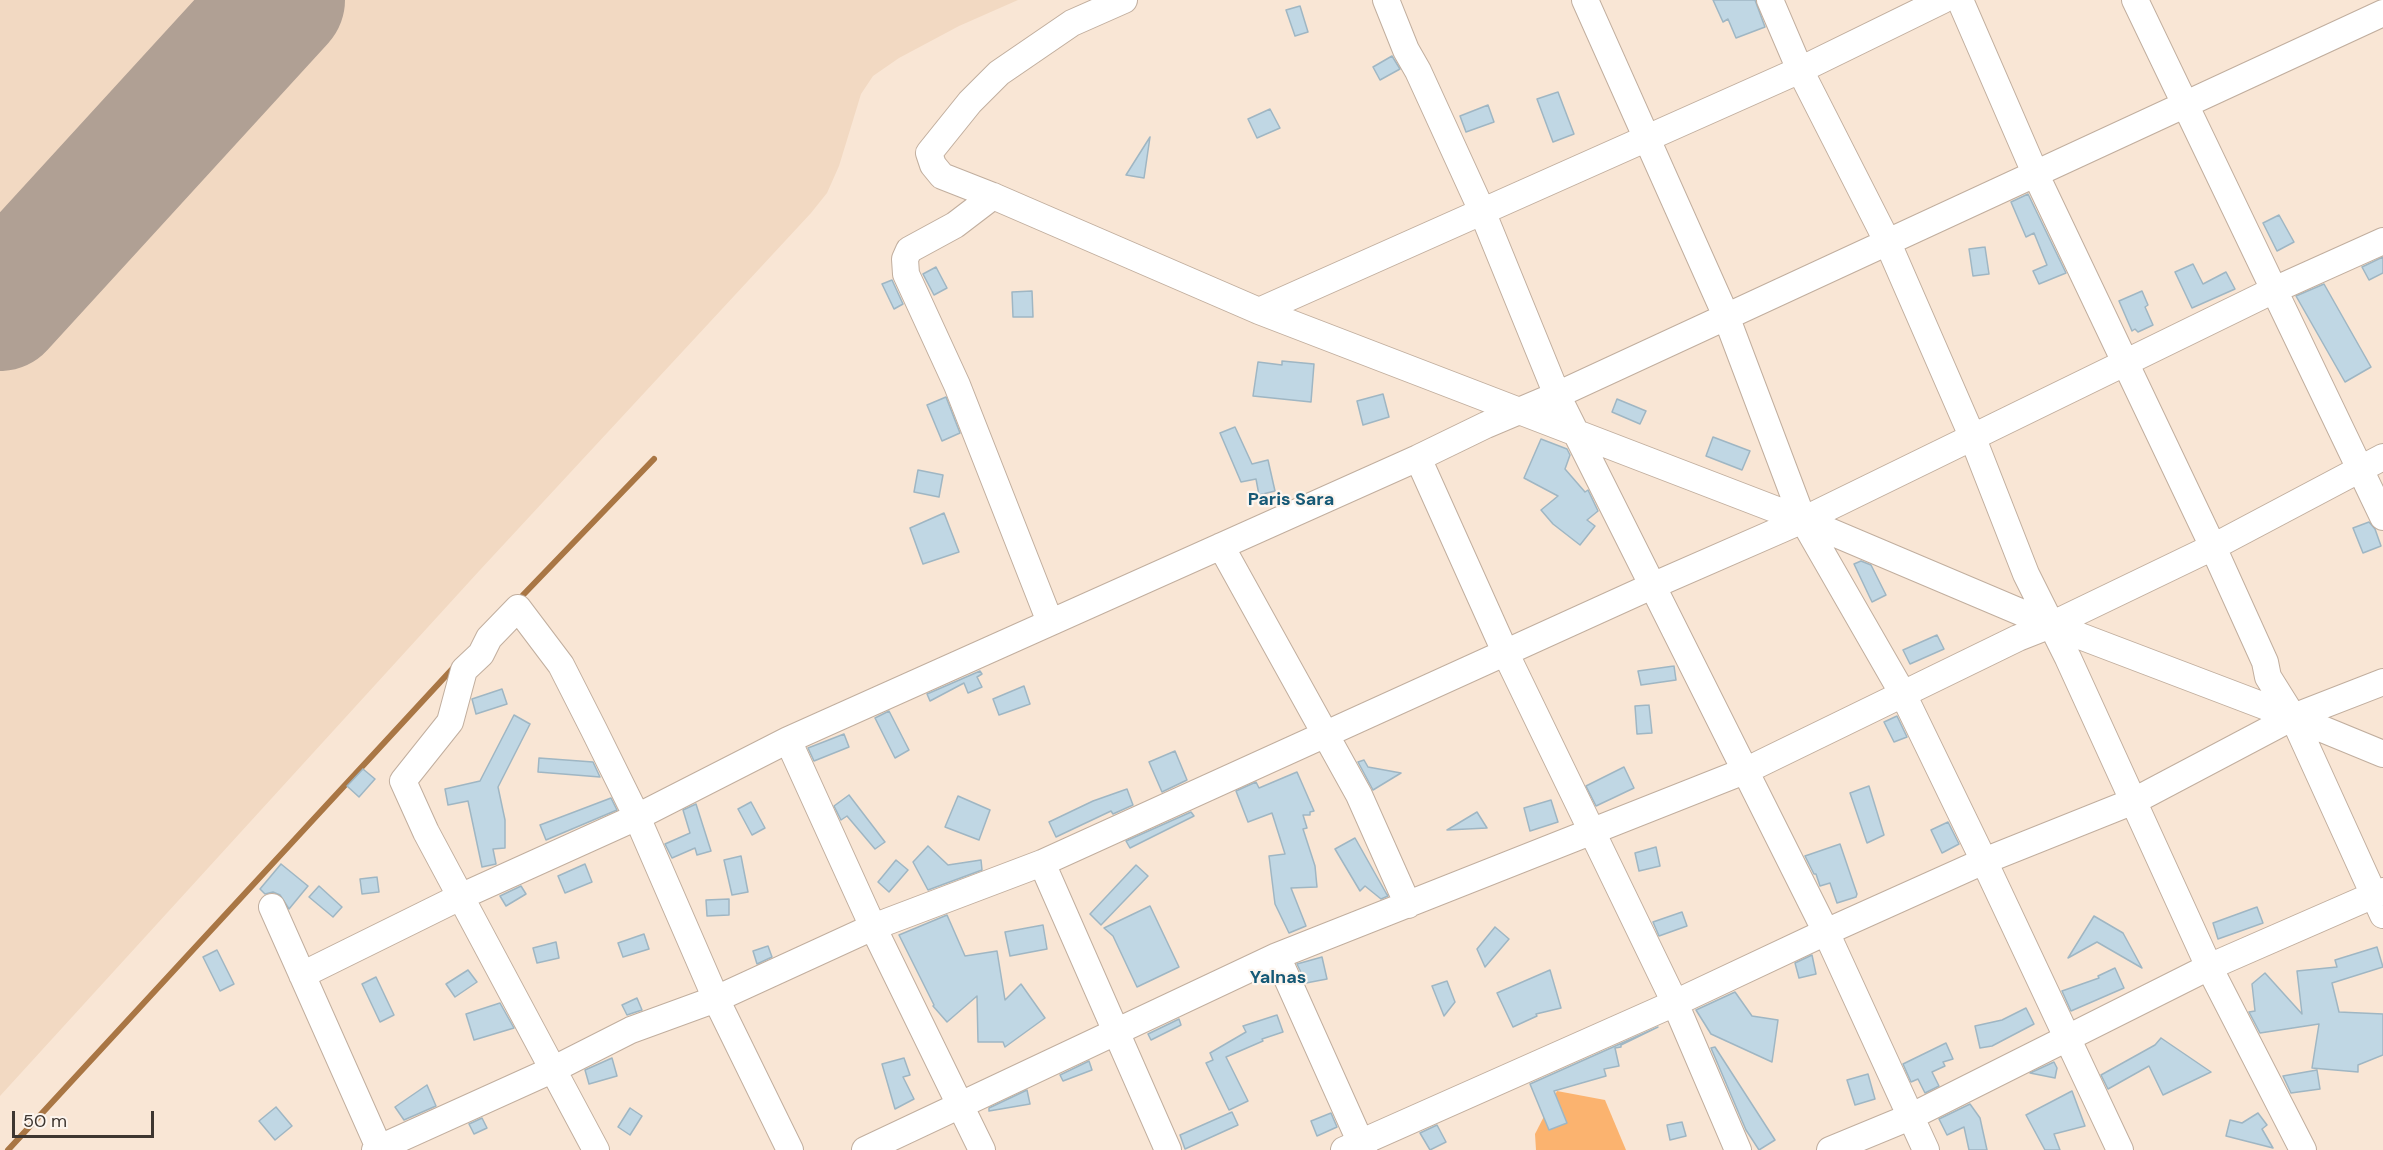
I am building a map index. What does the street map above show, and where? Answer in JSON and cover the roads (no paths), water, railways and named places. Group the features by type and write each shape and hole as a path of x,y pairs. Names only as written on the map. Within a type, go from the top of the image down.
{"street":[{"path":"1124,0 1072,22 999,73 970,102 929,153 933,165 942,177 993,196 1259,311 1803,520 2051,625 2293,717 2383,754"},
{"path":"1386,0 1406,50 1418,71 1482,211 1557,395 1747,770 1826,932 1926,1150"},
{"path":"1585,0 1726,316 1803,520 1903,694 2120,1150"},
{"path":"1770,0 1800,70 1887,241 1972,436 2026,574 2134,801 2209,967 2303,1150"},
{"path":"1259,311 1800,70 1943,0"},
{"path":"1830,1150 1910,1117 2209,967 2380,901 2293,717 2268,677 2265,662 2213,547 2124,364 2035,172 1960,0"},
{"path":"2135,0 2383,517"},
{"path":"302,975 460,897 637,817 789,740 1557,395 2383,13"},
{"path":"993,196 955,225 909,250 905,259 906,274 957,385 1050,622"},
{"path":"272,907 378,1149 552,1070 631,1030 716,999 873,927 1042,863 1652,586 1803,520 2274,290 2383,241"},
{"path":"865,1150 1277,956 1747,770 2018,638 2051,625 2213,547 2383,457"},
{"path":"1418,458 1506,654 1675,1003 1738,1150"},
{"path":"1221,546 1359,795 1408,905"},
{"path":"596,1150 460,897 403,781 450,722 464,670 481,654 489,638 519,608 561,665 637,817 716,999 790,1150"},
{"path":"1277,956 1356,1147 1984,861 2134,801 2293,717 2383,682"},
{"path":"789,740 873,927 982,1150"},
{"path":"1042,863 1168,1150"}],"waterway":[{"path":"523,595 654,459"},
{"path":"8,1150 455,666"}],"district":[{"name":"Paris Sara","path":"1291,500"},
{"name":"Yalnas","path":"1278,978"}]}
